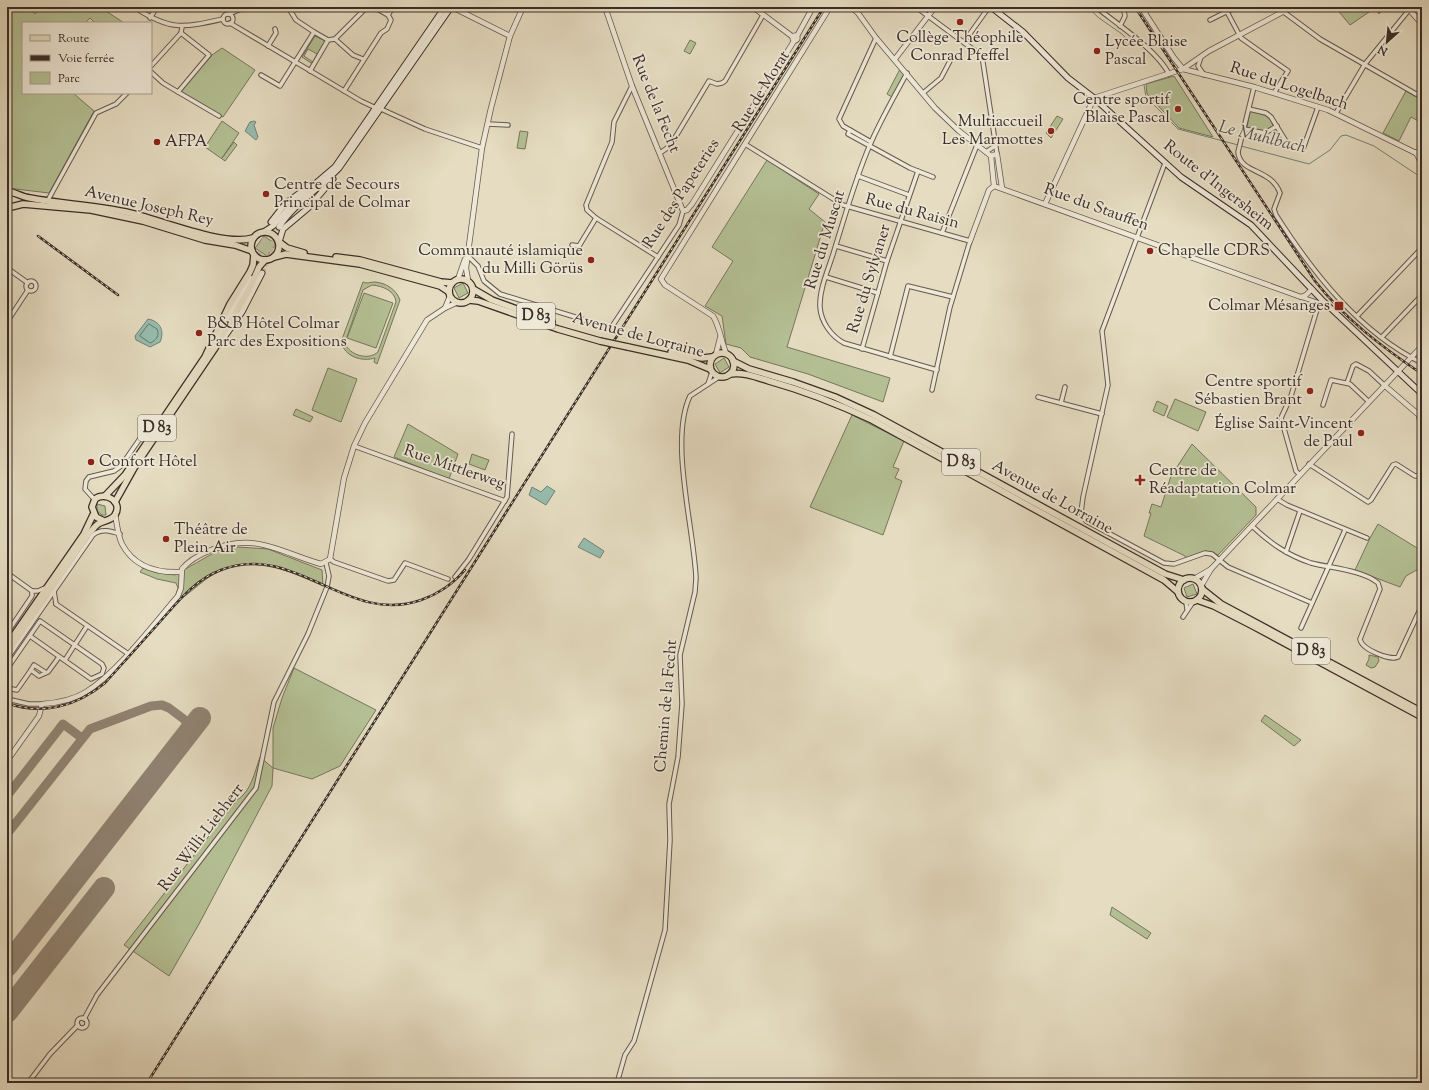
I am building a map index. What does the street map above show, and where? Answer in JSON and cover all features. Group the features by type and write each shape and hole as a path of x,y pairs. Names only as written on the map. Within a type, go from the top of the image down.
{"main road":[{"path":"274,257 279,249 279,242 283,229 319,196 335,176 445,7"},
{"path":"265,231 273,234 279,242 287,248 298,252 360,260 441,282 452,283 458,279 468,280 473,289 469,300 458,302 440,286 360,264 286,254 260,260 253,253 251,243 253,238 260,232 265,231 335,167 451,7"},
{"name":"Route d'Ingersheim","path":"990,7 1023,32 1068,78 1094,98 1165,163 1192,185 1251,225 1312,289 1321,301 1399,371 1422,394"},
{"path":"279,227 291,211 328,180 339,168"},
{"path":"270,222 277,212 296,194 319,182"},
{"name":"Avenue Joseph Rey","path":"7,191 14,195 90,205 128,212 212,236 243,240 253,238"},
{"path":"14,195 16,202 14,206"},
{"name":"Avenue Joseph Rey","path":"7,208 14,206 38,205 108,213 143,221 205,240 235,245 253,253"},
{"name":"D 83","path":"205,356 230,304 250,272 253,265 253,253"},
{"name":"D 83","path":"215,348 249,290 259,267 265,260"},
{"name":"D 83","path":"115,502 134,468 215,348 242,312 262,273"},
{"name":"D 83","path":"105,496 124,475 205,356 222,329 250,278"},
{"path":"450,294 452,283"},
{"name":"Avenue de Lorraine","path":"473,289 500,304 600,339"},
{"name":"Avenue de Lorraine","path":"469,300 478,301 558,328 600,339 683,355 714,355"},
{"name":"Avenue de Lorraine","path":"628,345 688,360 711,371"},
{"path":"726,353 734,361 734,368 727,376 719,377 711,371 709,365 714,355 726,353"},
{"name":"Avenue de Lorraine","path":"734,361 749,369 788,380 828,394 861,409 1165,574 1184,580 1194,579"},
{"name":"Avenue de Lorraine","path":"730,374 748,374 791,387 833,402 872,420 1164,580 1178,592 1181,598 1186,602"},
{"path":"7,645 84,534 93,515 92,507 95,500 105,496 110,497 115,502 117,508 115,514 87,536 7,653"},
{"path":"93,515 98,519 106,520"},
{"path":"1186,602 1195,601 1200,597 1202,588 1194,579"},
{"path":"1178,592 1179,585 1184,580"},
{"name":"D 83","path":"1202,588 1221,604 1422,712"},
{"name":"D 83","path":"1195,601 1214,606 1253,626 1422,718"}],"street":[{"path":"134,7 158,22 182,27 223,19 225,15 246,7"},
{"path":"150,18 157,7"},
{"path":"288,7 296,20 328,40 335,39 367,7"},
{"path":"344,91 381,33 387,29 391,20 388,16 374,7"},
{"path":"388,16 393,7"},
{"path":"451,7 510,36"},
{"path":"468,280 466,268 469,255 482,148 510,36 523,7"},
{"name":"Rue de la Fecht","path":"605,7 632,86 683,211"},
{"path":"753,7 794,38"},
{"name":"Rue des Papeteries","path":"469,255 474,264 478,266 488,286 500,294 611,328 679,225 683,211 689,208 692,204 813,7"},
{"name":"Rue de Morat","path":"726,353 720,338 717,323 713,316 665,285 661,279 830,7"},
{"path":"850,7 858,13 876,38 950,122 990,156 994,186 989,190 952,296 932,390"},
{"path":"916,7 979,53 983,59 1002,188"},
{"path":"895,59 935,7"},
{"path":"964,42 990,7"},
{"path":"1096,7 1164,64 1168,74"},
{"path":"1120,26 1125,16 1123,7"},
{"path":"1141,7 1174,58 1183,69"},
{"path":"1223,7 1239,36 1246,43 1288,71 1274,93"},
{"path":"1210,20 1236,7"},
{"path":"1277,7 1320,39 1416,94 1422,93"},
{"path":"1045,204 1094,98 1183,69 1201,55 1292,7"},
{"path":"1336,113 1365,64 1408,8 1422,24"},
{"path":"229,14 233,20 230,24"},
{"path":"660,153 670,146 709,81 717,84 725,81 763,15"},
{"path":"223,19 226,23 344,91 425,129 482,148"},
{"path":"152,65 181,33 182,27"},
{"path":"268,46 276,33 275,29"},
{"path":"261,75 280,86 296,63 314,32"},
{"path":"178,92 209,55 181,33"},
{"path":"876,38 839,122 850,130 848,134 870,144 918,171 933,177"},
{"path":"335,39 354,55 363,60"},
{"path":"310,71 328,40"},
{"name":"Rue du Logelbach","path":"1201,55 1198,66 1204,75"},
{"path":"923,93 941,78 950,61"},
{"name":"Rue du Logelbach","path":"1183,69 1254,87 1336,113 1422,156"},
{"path":"152,73 163,83 219,116"},
{"name":"Rue du Muscat","path":"907,73 870,144 858,176 826,277 820,300 820,308 824,322 838,340 862,349 937,370"},
{"path":"632,86 616,117 612,142 586,201 587,210 596,218 658,257"},
{"path":"1254,87 1239,146 1238,156 1246,166 1271,179 1280,193 1274,209 1276,215 1319,276 1357,316 1382,337 1411,358 1422,363"},
{"path":"48,200 96,113 116,104 126,94"},
{"path":"1249,109 1266,113 1271,117 1287,142 1303,149 1318,107"},
{"path":"488,124 508,125"},
{"path":"1244,129 1264,133 1277,126"},
{"name":"Rue du Raisin","path":"745,144 848,207 970,241"},
{"path":"942,233 977,145"},
{"path":"986,152 995,146"},
{"path":"1416,152 1422,165"},
{"path":"990,156 997,154"},
{"path":"1165,163 1102,331 1108,385 1083,497 1081,513 1086,521 1164,563 1174,564 1205,553 1212,554 1228,567 1312,603"},
{"name":"Rue du Sylvaner","path":"862,349 887,261 918,171"},
{"path":"858,176 909,195"},
{"name":"Rue du Stauffen","path":"994,186 1301,297 1321,301"},
{"path":"572,245 579,246 596,218"},
{"path":"836,246 887,261"},
{"path":"1357,316 1419,251 1422,254"},
{"path":"458,279 469,255"},
{"path":"466,268 474,264"},
{"path":"7,268 28,283 31,281 36,284 35,290 28,290"},
{"path":"826,277 878,293"},
{"path":"7,322 28,290 28,283"},
{"path":"890,356 908,286 952,296"},
{"path":"1301,297 1306,295 1312,289"},
{"path":"445,308 450,294"},
{"path":"1382,337 1422,295"},
{"path":"1299,474 1296,471 1281,418 1291,396 1321,301"},
{"path":"7,699 29,704 42,704 62,701 85,693 105,678 178,596 181,588 181,572 185,566 203,553 222,545 236,543 273,546 314,562 321,564 326,562 330,558 344,478 354,446 365,422 423,326 431,316 458,302"},
{"name":"Rue de Morat","path":"714,355 720,338"},
{"path":"1194,579 1210,569 1219,560 1422,346"},
{"path":"1347,383 1352,366 1356,364 1369,371 1419,415 1422,432"},
{"path":"708,385 711,371"},
{"name":"Chemin de la Fecht","path":"617,1083 625,1055 634,1041 665,930 670,840 669,804 678,757 682,704 680,655 695,592 696,578 682,452 682,428 690,396 700,388 708,385 719,377"},
{"path":"1323,406 1330,380 1335,379 1350,384 1368,402"},
{"path":"1061,403 1065,387"},
{"path":"1038,397 1102,414"},
{"path":"95,500 85,489 86,481 89,477 110,472 121,466 148,427"},
{"name":"Rue Mittlerweg","path":"354,446 505,501 508,492 512,434"},
{"path":"1309,464 1368,502 1371,500 1393,465 1396,464 1415,476 1422,475"},
{"path":"1277,499 1300,511 1366,538"},
{"path":"455,577 469,560 505,501"},
{"path":"1286,552 1300,511"},
{"path":"115,514 125,548 142,564 157,571 181,572"},
{"path":"106,520 118,525"},
{"path":"1252,526 1271,543 1297,558 1347,571 1375,581 1380,589 1360,639 1364,647 1391,658 1398,657 1422,605"},
{"path":"7,659 97,531 104,530 120,534"},
{"path":"1301,628 1345,530"},
{"path":"330,558 334,562 388,581 394,580 405,563 448,579"},
{"name":"Rue Willi-Liebherr","path":"84,1019 97,995 256,788 274,702 308,634 328,587 329,576 326,562"},
{"path":"1202,588 1210,569"},
{"path":"7,573 32,591 38,591 48,586"},
{"path":"7,633 32,596 32,591"},
{"path":"54,591 56,604"},
{"path":"1183,617 1187,609 1195,601"},
{"path":"1186,602 1187,609"},
{"path":"44,606 56,604 128,653"},
{"path":"7,669 40,621 102,664 104,668 102,674 92,679 30,636"},
{"path":"64,660 87,626"},
{"path":"30,627 30,636"},
{"path":"19,643 30,636"},
{"path":"31,670 39,676 42,676 45,672 48,672 59,657"},
{"path":"7,688 16,690 34,665 45,672"},
{"path":"7,761 39,716 42,704"},
{"name":"Rue Willi-Liebherr","path":"28,1083 50,1054 78,1025 79,1019 84,1019"},
{"name":"Rue Willi-Liebherr","path":"78,1025 81,1028 86,1026 87,1022 84,1019"}],"green space":[{"path":"7,7 28,7 35,14 41,7 100,7 122,22 94,22 90,18 86,22 22,22 22,94 74,94 94,111 49,193 7,188"},
{"path":"1335,7 1384,7 1379,14 1375,8 1350,25"},
{"path":"315,36 324,40 325,43 314,62 311,63 302,57","holes":["308,49 317,54 313,62 304,56"]},
{"path":"690,40 696,43 690,54 684,51"},
{"path":"222,48 255,70 223,117 180,91 212,55"},
{"path":"900,69 904,74 892,97 887,94"},
{"name":"Centre sportif Blaise Pascal","path":"1174,76 1213,137 1179,128 1147,94 1146,84"},
{"path":"1406,91 1422,100 1422,123 1411,117 1399,141 1383,133"},
{"path":"1252,111 1268,116 1274,127 1264,131 1248,128 1250,112"},
{"path":"1057,116 1063,119 1051,138 1046,133"},
{"path":"222,121 239,133 222,158 234,142 237,145 225,161 205,147"},
{"path":"520,131 528,132 525,149 517,148"},
{"path":"767,160 819,194 809,209 825,222 787,347 890,378 883,402 808,374 750,357 741,348 726,344 722,316 705,306 733,261 712,247"},
{"path":"264,236 276,244 267,256 255,248"},
{"path":"363,282 375,282 387,285 396,293 400,300 377,364 374,362 375,358 360,359 350,355 343,347 341,342","holes":["372,285 391,292 396,302 378,352 369,356 359,355 350,351 345,343 363,290"]},
{"path":"463,283 468,293 459,298 454,288"},
{"path":"364,293 393,303 376,348 347,338"},
{"path":"724,358 729,367 720,373 715,364"},
{"path":"328,368 357,379 341,422 312,410"},
{"path":"1175,399 1206,412 1198,431 1167,417"},
{"path":"1157,401 1168,406 1164,416 1153,411"},
{"path":"296,409 313,417 310,422 293,415"},
{"path":"852,415 904,441 893,467 899,469 895,478 902,481 883,535 810,507"},
{"path":"408,424 458,454 449,479 394,457"},
{"path":"1192,444 1256,507 1256,515 1218,555 1205,551 1186,558 1185,556 1144,536 1151,513 1149,513 1152,504 1161,507 1171,476"},
{"path":"472,454 489,460 485,470 469,464"},
{"path":"97,504 105,506 106,515 102,515 97,511"},
{"path":"1378,524 1422,551 1422,567 1406,576 1400,587 1355,570"},
{"path":"238,547 268,549 322,570 323,586 296,574 268,566 240,565 226,568 212,575 185,596 176,594 178,588 176,583 157,579 140,572 143,568 157,573 175,575 217,551"},
{"path":"1193,584 1197,594 1187,597 1184,588"},
{"path":"1369,655 1378,657 1379,661 1375,667 1371,668 1366,665"},
{"path":"294,668 376,710 340,766 312,779 273,768 273,728 282,698"},
{"path":"1265,715 1301,740 1294,746 1261,721"},
{"path":"260,757 273,768 272,786 199,924 169,976 124,945 237,800 246,792 252,781"},
{"path":"1112,907 1151,933 1147,939 1110,915"}],"water":[{"path":"250,122 256,122 254,125 258,137 256,140 245,131"},
{"path":"148,319 156,322 162,330 160,342 150,347 136,340 135,336"},
{"path":"547,486 555,491 546,505 529,495 532,487 541,492"},
{"path":"584,538 604,551 600,558 578,547"}],"waterway":[{"name":"Le Muhlbach","path":"1087,7 1099,18 1122,34 1126,38 1126,44"},
{"name":"Le Muhlbach","path":"1144,85 1146,97 1178,129 1238,145"},
{"name":"Le Muhlbach","path":"1241,146 1309,164 1330,150 1341,136 1346,135 1374,146 1416,174 1422,180"}],"taxiway":[{"path":"7,834 90,729 151,706 162,705 169,708 185,720 188,729 185,738"},
{"path":"7,796 63,724 82,738"}],"runway":[{"path":"7,966 200,718"},
{"path":"7,1012 104,888"}],"tunnel":[{"path":"250,278 271,222"},
{"path":"262,273 279,227"}],"railway":[{"path":"147,1083 824,7"},
{"path":"1135,7 1315,281 1351,320 1422,374"},
{"path":"38,236 118,295"},
{"path":"7,703 33,709 59,706 83,698 105,683 186,593 211,574 221,570 248,564 273,566 369,602 394,605 421,600 433,595 445,588 465,570"}],"place":[{"name":"Collège Théophile Conrad Pfeffel","path":"960,22"},
{"name":"Lycée Blaise Pascal","path":"1097,51"},
{"name":"Centre sportif Blaise Pascal","path":"1178,109"},
{"name":"Multiaccueil Les Marmottes","path":"1051,131"},
{"name":"AFPA","path":"157,142"},
{"name":"Centre de Secours Principal de Colmar","path":"266,194"},
{"name":"Chapelle CDRS","path":"1150,251"},
{"name":"Communauté islamique du Milli Görüs","path":"591,260"},
{"name":"Colmar Mésanges","path":"1339,306"},
{"name":"B&B Hôtel Colmar Parc des Expositions","path":"199,333"},
{"name":"Centre sportif Sébastien Brant","path":"1310,391"},
{"name":"Église Saint-Vincent de Paul","path":"1361,433"},
{"name":"Confort Hôtel","path":"91,462"},
{"name":"Centre de Réadaptation Colmar","path":"1140,480"},
{"name":"Théâtre de Plein Air","path":"166,539"}]}
